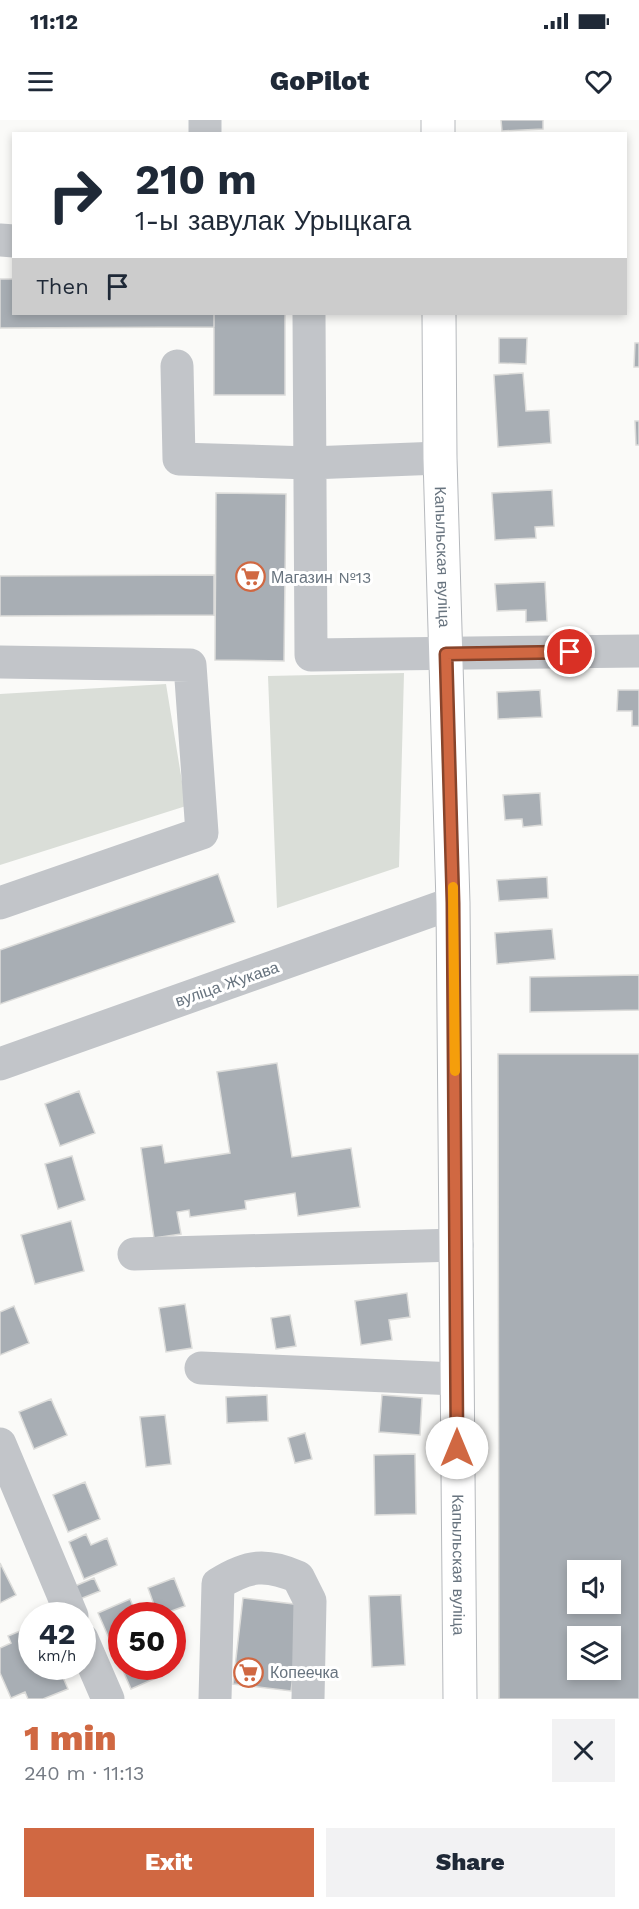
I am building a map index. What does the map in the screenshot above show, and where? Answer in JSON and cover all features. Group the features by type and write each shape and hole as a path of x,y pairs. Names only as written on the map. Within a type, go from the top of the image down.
{"main road":[{"name":"Капыльская вуліца","path":"439,315 440,458 453,903 458,1245 456,1379 460,1699"}],"street":[{"path":"309,315 311,656 639,651"},
{"path":"177,366 179,459 310,463 440,458"},
{"path":"0,662 190,665 202,833 0,903"},
{"name":"вуліца Жукава","path":"0,1064 453,903"},
{"path":"134,1254 458,1245"},
{"path":"201,1368 456,1379"},
{"path":"0,1444 66,1602"},
{"path":"215,1699 218,1584 239,1571 275,1567 298,1577 310,1601 308,1699"},
{"path":"96,1671 108,1699"}],"shaded area":[{"path":"404,673 399,867 277,908 268,676"},
{"path":"166,684 186,806 0,865 0,694"}],"building":[{"path":"501,120 543,120 543,129 502,131"},
{"path":"0,279 12,279 12,315 214,315 214,327 0,328"},
{"path":"214,315 285,315 285,395 214,395"},
{"path":"499,338 527,338 526,364 499,363"},
{"path":"635,343 639,343 639,367 634,367"},
{"path":"523,373 526,411 549,410 551,443 498,447 494,375"},
{"path":"635,421 639,421 639,445 636,445"},
{"path":"552,490 554,526 535,527 536,538 495,540 492,493"},
{"name":"Магазин №13","path":"216,493 286,494 284,661 215,660"},
{"path":"214,575 214,615 0,616 0,576"},
{"path":"545,582 547,621 526,622 526,610 497,611 495,584"},
{"path":"540,690 542,717 498,719 497,692"},
{"path":"618,690 639,690 639,726 632,726 632,711 617,711"},
{"path":"540,793 542,825 523,827 522,819 505,820 503,795"},
{"path":"218,874 235,922 0,1004 0,950"},
{"path":"547,877 548,898 499,901 497,880"},
{"path":"552,929 555,959 497,964 495,933"},
{"path":"639,975 639,1010 530,1012 530,977"},
{"path":"498,1054 639,1054 639,1699 499,1699"},
{"path":"277,1063 292,1157 351,1148 360,1207 298,1216 295,1193 245,1201 246,1209 190,1217 189,1210 177,1212 181,1234 154,1238 141,1148 162,1145 165,1163 230,1153 217,1072"},
{"path":"79,1091 95,1133 60,1146 45,1104"},
{"path":"72,1156 85,1200 58,1209 45,1164"},
{"path":"71,1221 84,1271 35,1284 21,1235"},
{"path":"407,1293 410,1317 389,1320 392,1340 361,1345 355,1301"},
{"path":"185,1304 192,1348 166,1352 159,1308"},
{"path":"14,1306 29,1343 0,1355 0,1312"},
{"path":"290,1315 296,1346 276,1349 271,1318"},
{"path":"267,1395 268,1421 227,1423 226,1397"},
{"path":"382,1395 422,1398 420,1435 379,1432"},
{"path":"51,1399 67,1435 34,1449 19,1412"},
{"path":"165,1415 171,1464 146,1467 140,1417"},
{"path":"305,1433 312,1459 295,1463 288,1438"},
{"path":"415,1454 416,1514 375,1515 374,1455"},
{"path":"85,1482 100,1519 68,1532 53,1495"},
{"path":"86,1534 91,1545 107,1538 117,1565 84,1579 69,1542"},
{"path":"0,1563 16,1595 0,1603"},
{"path":"94,1578 100,1591 80,1599 75,1586"},
{"path":"174,1578 183,1602 153,1602 148,1588"},
{"path":"401,1595 405,1665 372,1667 369,1596"},
{"path":"243,1598 302,1605 291,1691 233,1684"},
{"path":"108,1609 108,1636 98,1613"},
{"path":"18,1632 18,1680 64,1680 68,1689 43,1699 28,1699 25,1692 11,1698 0,1673 0,1648 11,1643 8,1636"},
{"path":"127,1680 152,1680 131,1689"}],"slow traffic":[{"path":"453,887 455,1071"}],"place":[{"name":"Магазин №13","path":"250,577"},
{"name":"Копеечка","path":"249,1672"}],"route":[{"path":"457,1448 458,1245 453,903 446,654 570,652"}]}
